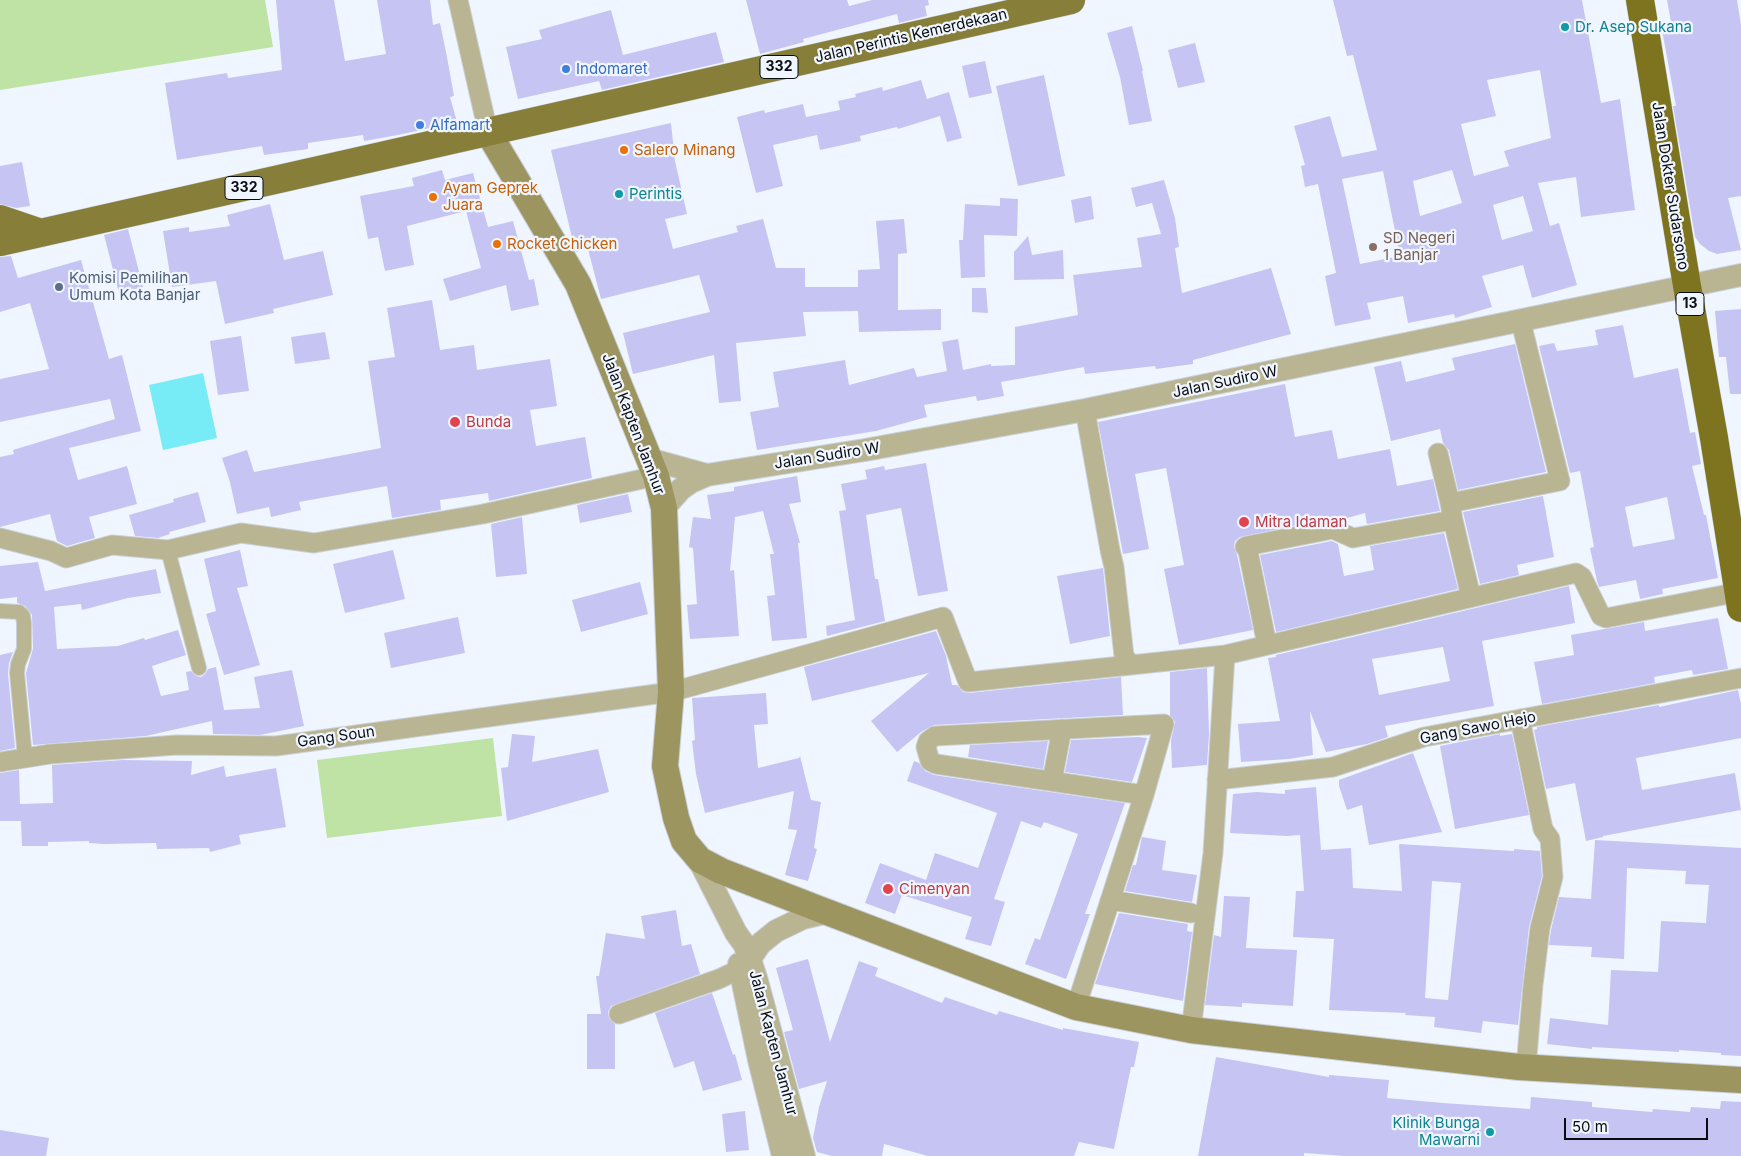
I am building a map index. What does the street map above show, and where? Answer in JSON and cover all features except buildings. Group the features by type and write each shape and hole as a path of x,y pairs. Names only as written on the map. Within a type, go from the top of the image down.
{"highway":[{"name":"Jalan Dokter Sudarsono","path":"1640,0 1740,592"}],"main road":[{"name":"Jalan Perintis Kemerdekaan","path":"488,132 1071,0"},
{"name":"332","path":"0,242 488,132"},
{"name":"Jalan Kapten Jamhur","path":"488,132 578,284 653,467 664,508 671,692 665,766 676,818 684,841 698,858 721,871 1076,1006 1191,1030 1526,1068 1741,1080"},
{"path":"0,219 43,233"}],"street":[{"path":"458,0 488,132"},
{"name":"Jalan Sudiro W","path":"707,475 865,450 1085,410 1521,322 1741,275"},
{"path":"1267,645 1246,547 1333,530 1353,538 1560,481 1521,322"},
{"path":"1085,410 1114,567 1124,656 1131,665 1225,655 1576,572 1582,577 1601,616 1606,618 1740,592"},
{"path":"1438,453 1471,597"},
{"path":"0,538 66,558 112,545 168,550 241,533 314,543 483,514 653,467 707,475"},
{"path":"664,508 681,489 707,475"},
{"path":"168,550 200,668"},
{"path":"0,611 19,612 23,616 24,649 18,664 17,673 25,758"},
{"name":"Gang Soun","path":"0,762 50,754 177,744 276,746 671,692 943,617 968,682 1131,665"},
{"path":"1191,1030 1213,854 1225,655"},
{"name":"Gang Sawo Hejo","path":"1217,780 1333,767 1424,737 1741,678"},
{"path":"1520,719 1543,829 1550,839 1553,876 1540,928 1532,985 1526,1068"},
{"path":"1076,1006 1144,795 1164,724 935,736 928,741 926,747 930,761 936,764 1144,795"},
{"path":"1052,781 1062,729"},
{"name":"Jalan Kapten Jamhur","path":"698,858 736,933 736,946 744,969 759,1060 783,1156"},
{"path":"1110,900 1191,913"},
{"path":"619,1014 744,969 760,944 776,931 803,918 828,912"},
{"name":"Jalan Kapten Jamhur","path":"744,969 757,981 804,1156"}],"green space":[{"path":"0,0 265,0 273,47 0,90"},
{"path":"493,738 502,816 327,838 317,760"}],"water":[{"path":"203,373 217,438 163,450 149,385"}],"place":[{"name":"Dr. Asep Sukana","path":"1565,27"},
{"name":"Indomaret","path":"566,69"},
{"name":"Alfamart","path":"420,125"},
{"name":"Salero Minang","path":"624,150"},
{"name":"Perintis","path":"619,194"},
{"name":"Ayam Geprek Juara","path":"433,197"},
{"name":"Rocket Chicken","path":"497,244"},
{"name":"SD Negeri 1 Banjar","path":"1373,247"},
{"name":"Komisi Pemilihan Umum Kota Banjar","path":"59,287"},
{"name":"Bunda","path":"455,422"},
{"name":"Mitra Idaman","path":"1244,522"},
{"name":"Cimenyan","path":"888,889"},
{"name":"Klinik Bunga Mawarni","path":"1490,1132"}]}
